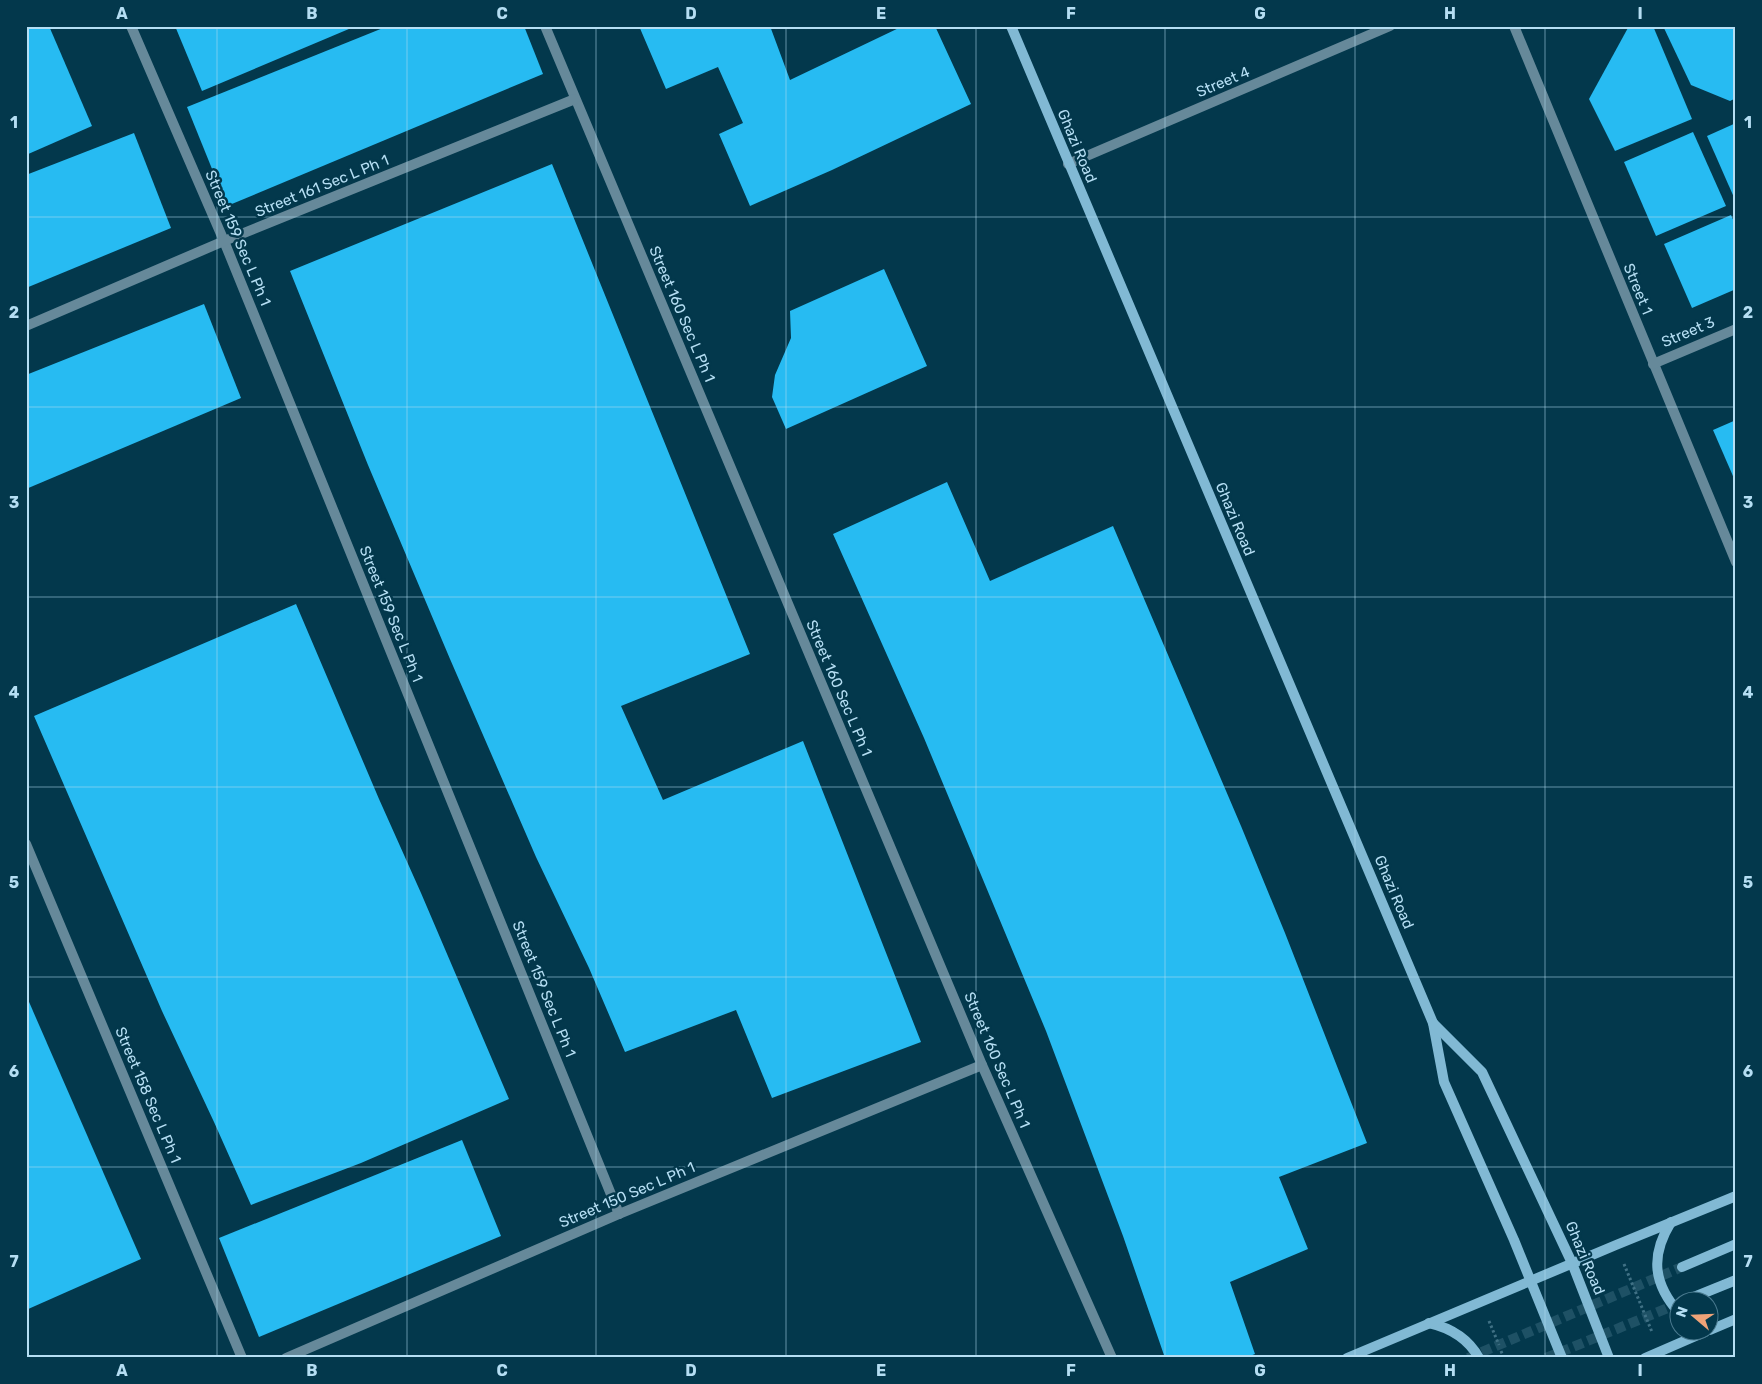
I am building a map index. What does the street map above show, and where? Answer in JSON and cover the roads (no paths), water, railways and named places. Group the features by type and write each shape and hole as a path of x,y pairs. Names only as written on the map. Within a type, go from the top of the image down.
{"main road":[{"name":"Ghazi Road","path":"1011,26 1433,1023 1444,1082 1531,1280 1562,1358"},
{"name":"Ghazi Road","path":"1433,1023 1482,1072 1572,1263 1609,1358"},
{"path":"1347,1358 1736,1196"},
{"path":"1670,1303 1661,1288 1657,1271 1657,1254 1662,1237 1671,1222"},
{"path":"1682,1267 1736,1244"},
{"path":"1706,1292 1736,1280"},
{"path":"1720,1325 1736,1318"},
{"path":"1429,1323 1452,1330 1462,1337 1480,1358"},
{"path":"1645,1358 1682,1342"}],"street":[{"name":"Street 159 Sec L Ph 1","path":"131,26 224,241 619,1214"},
{"name":"Street 160 Sec L Ph 1","path":"545,26 982,1065 1112,1358"},
{"name":"Street 4","path":"1068,164 1390,26"},
{"name":"Street 1","path":"1514,26 1736,562"},
{"name":"Street 161 Sec L Ph 1","path":"26,326 224,241 575,100"},
{"name":"Street 3","path":"1653,364 1736,329"},
{"name":"Street 158 Sec L Ph 1","path":"26,844 242,1358"},
{"name":"Street 150 Sec L Ph 1","path":"286,1358 619,1214 982,1065"}],"tunnel":[{"path":"1468,1358 1682,1267"},
{"path":"1546,1358 1670,1307"}]}
